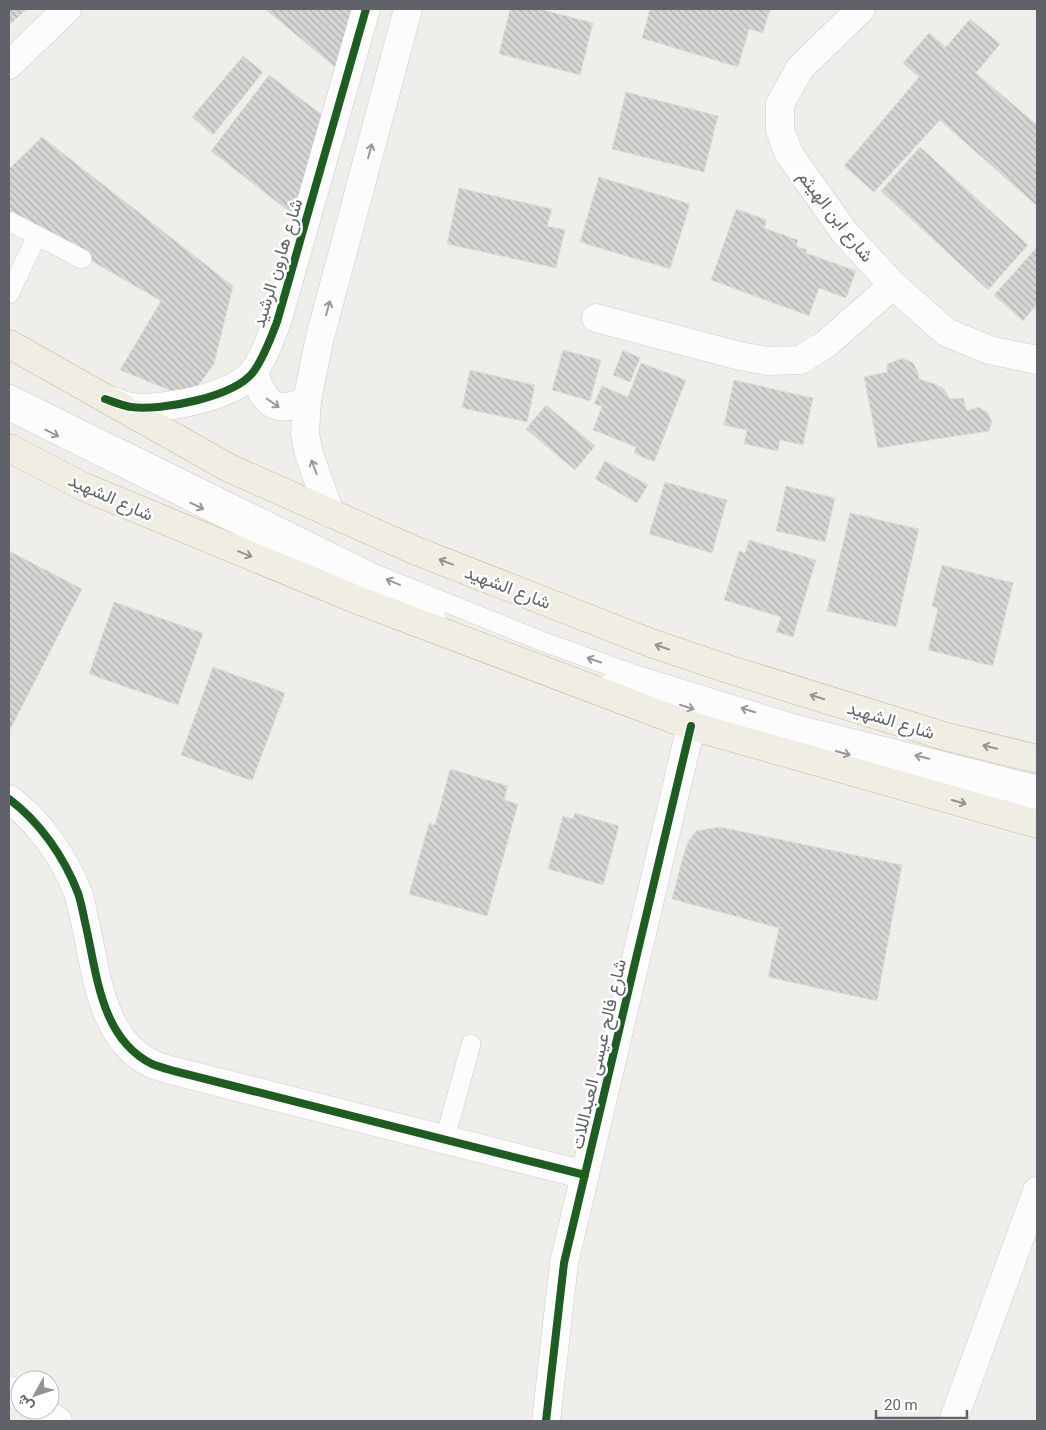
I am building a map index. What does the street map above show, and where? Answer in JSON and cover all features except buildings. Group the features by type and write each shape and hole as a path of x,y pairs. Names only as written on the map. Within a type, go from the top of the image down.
{"highway":[{"name":"شارع الشهيد","path":"9,344 229,468 414,550 651,643 809,695 935,733 1037,759"},
{"name":"شارع الشهيد","path":"9,448 84,487 360,601 691,726 1037,824"}],"street":[{"path":"9,65 67,9"},
{"name":"شارع هارون الرشيد","path":"106,399 131,407 162,407 208,398 231,389 253,372 266,349 277,322 366,9"},
{"path":"330,513 309,454 305,434 307,400 320,337 408,9"},
{"name":"شارع ابن الهيثم","path":"861,9 800,68 780,104 780,130 788,154 845,233 894,285 946,332 989,350 1037,360"},
{"path":"596,318 740,356 768,361 800,360 826,344 894,285"},
{"path":"253,372 260,389 273,405 285,408 307,400"},
{"name":"شارع فالح عيسى العبداللات","path":"546,1421 564,1263 691,726"},
{"path":"9,799 42,831 63,861 78,894 108,1017 119,1037 134,1052 153,1064 174,1071 585,1175"},
{"path":"954,1421 1036,1202"}],"lane":[{"path":"9,221 82,259"},
{"path":"9,294 37,236"},
{"path":"9,394 375,574 544,642 630,673 798,725 1037,785"},
{"path":"9,411 120,468 312,562 412,606 514,647 616,684 737,723 859,757 1037,801"},
{"path":"445,1139 471,1044"}],"cycle path":[{"path":"105,399 122,405 144,408 179,404 215,395 231,388 245,380 258,366 277,322 366,9"},
{"path":"546,1421 564,1263 691,726"},
{"path":"9,799 41,829 66,866 79,896 98,982 111,1021 121,1038 135,1053 152,1064 174,1071 585,1175"}]}
